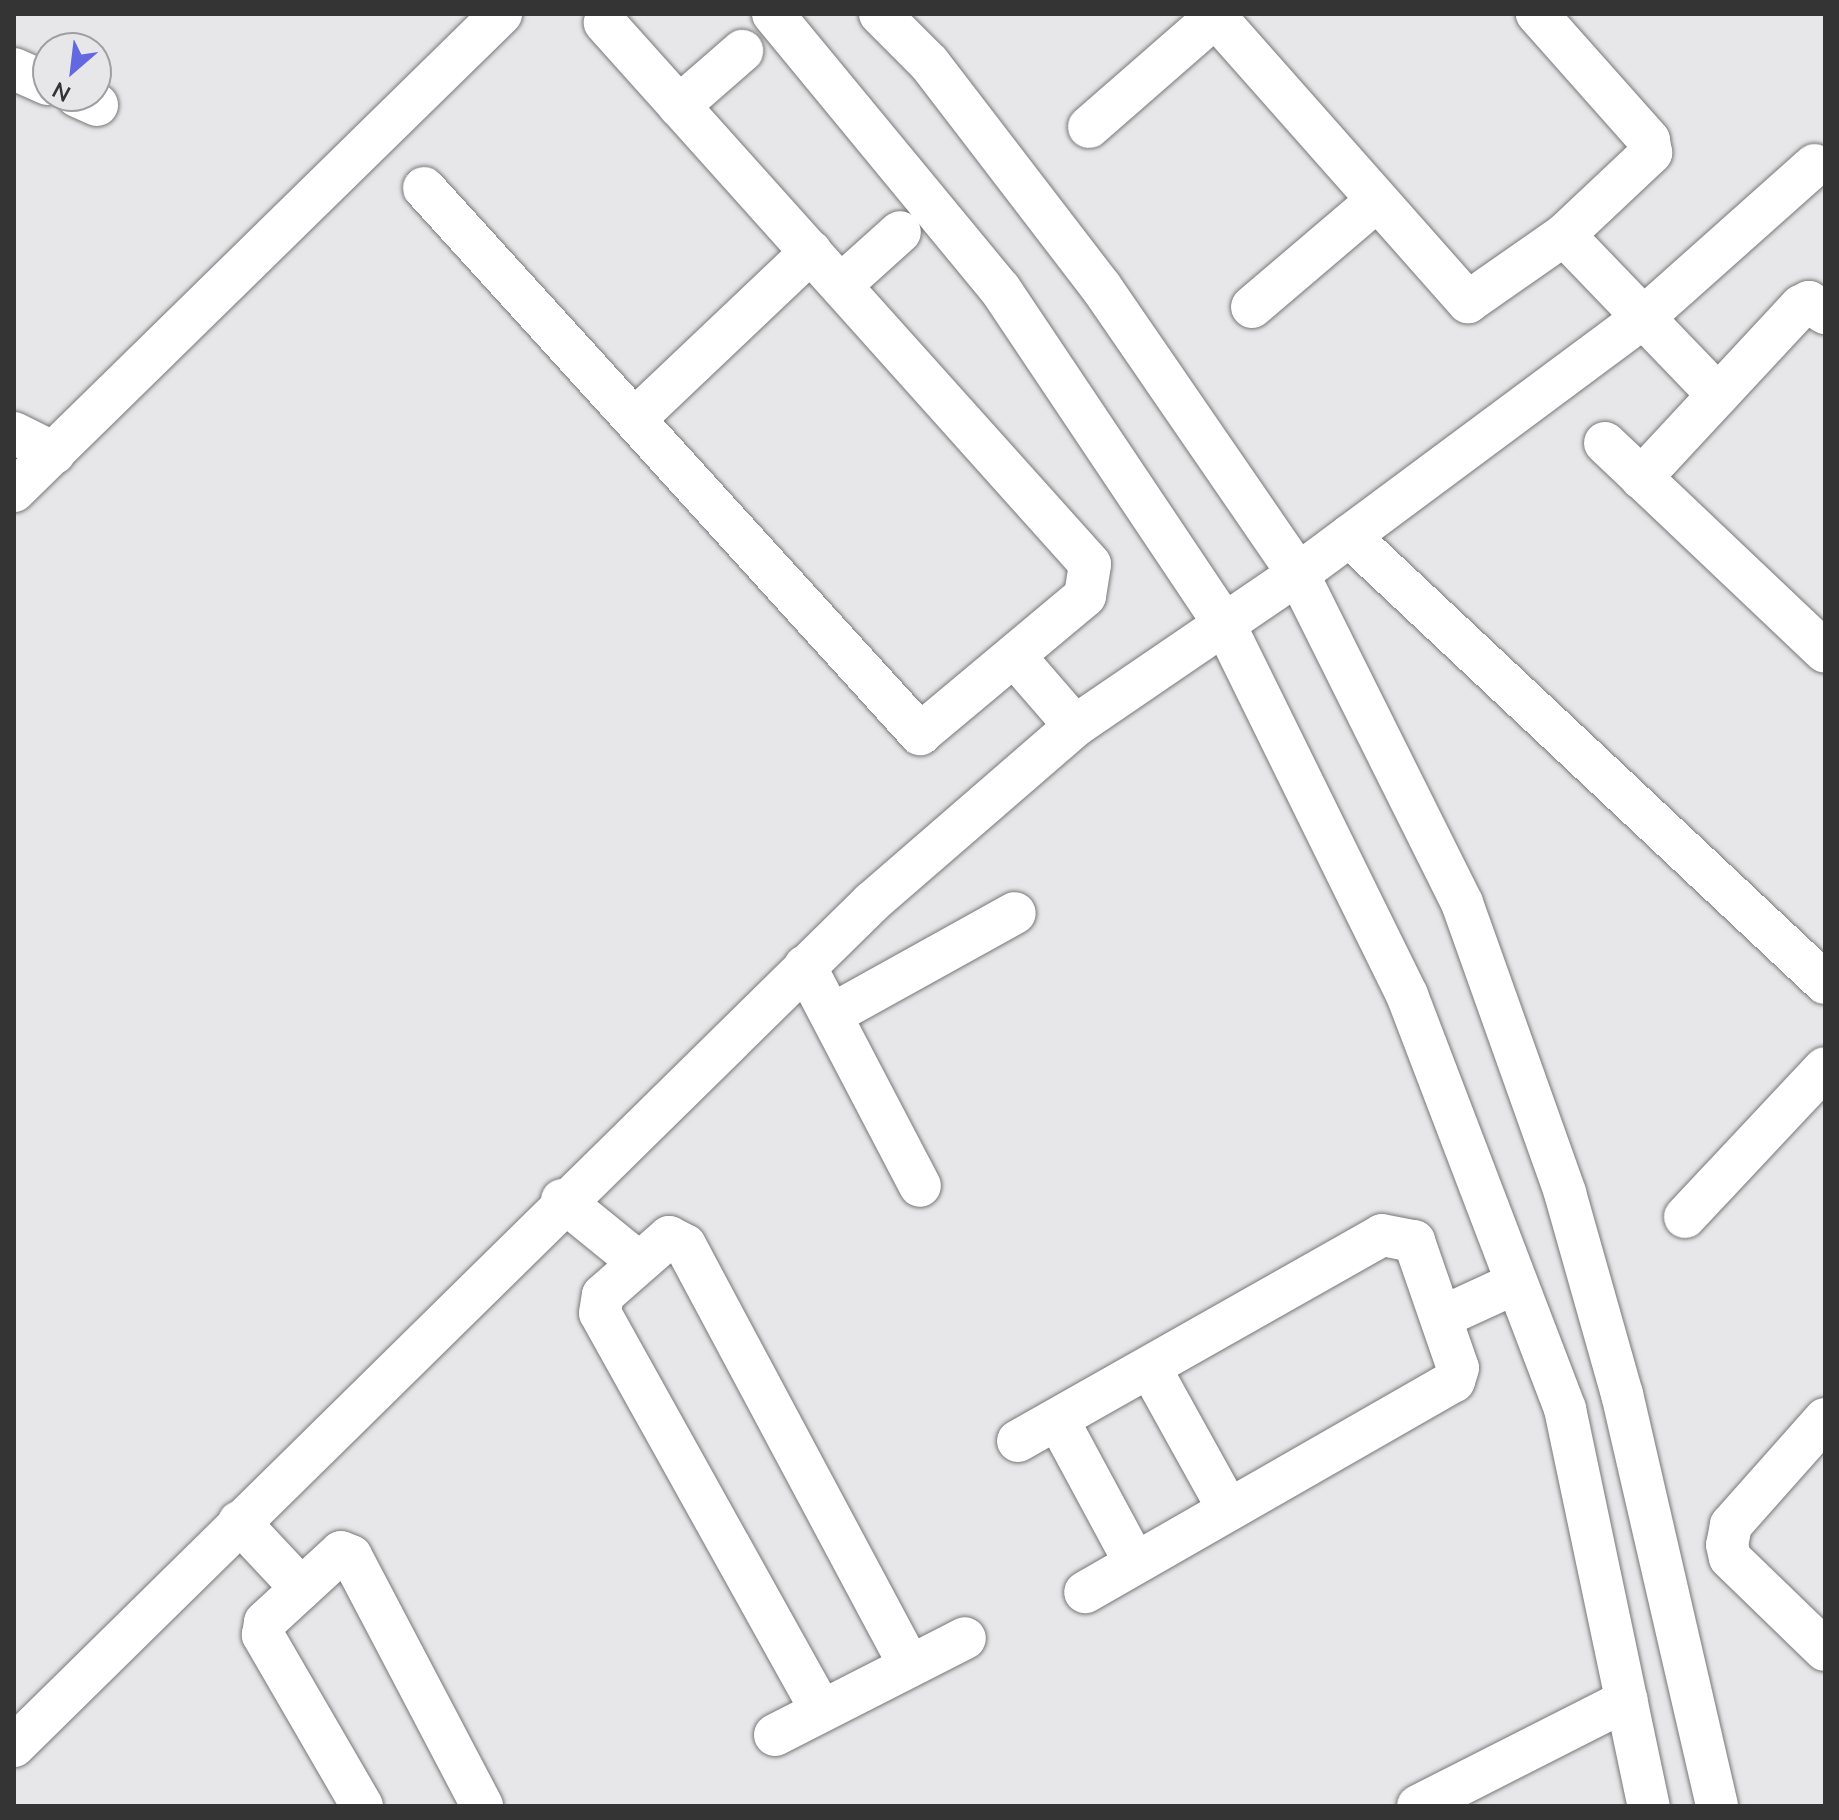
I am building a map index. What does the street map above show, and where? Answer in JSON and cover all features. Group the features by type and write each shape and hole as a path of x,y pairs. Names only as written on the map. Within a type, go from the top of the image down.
{"street":[{"path":"14,491 501,14"},
{"path":"773,14 1000,289 1224,623 1407,995 1565,1409 1649,1806"},
{"path":"880,14 929,63 1101,287 1298,574 1462,903 1565,1193 1622,1394 1717,1806"},
{"path":"1089,127 1214,16 1374,203 1468,302 1564,235 1651,153 1649,140 1537,14"},
{"path":"424,188 637,417 920,734 1016,658 1085,596 1090,564 605,23"},
{"path":"679,106 742,51"},
{"path":"14,1746 562,1200 805,966 1075,726 1298,574 1643,318 1815,165"},
{"path":"1252,307 1374,203"},
{"path":"841,285 900,232"},
{"path":"1564,235 1718,395"},
{"path":"637,417 811,252"},
{"path":"1641,478 1801,306 1809,302 1825,313"},
{"path":"14,433 54,453"},
{"path":"1605,443 1825,652"},
{"path":"1349,536 1825,983"},
{"path":"1016,658 1075,726"},
{"path":"831,1015 1015,913"},
{"path":"805,966 920,1186"},
{"path":"1685,1217 1825,1068"},
{"path":"562,1200 637,1261"},
{"path":"1018,1441 1382,1235 1414,1241 1458,1368 1454,1381 1085,1592"},
{"path":"821,1710 600,1313 603,1295 637,1261 669,1237 685,1245 909,1665"},
{"path":"1442,1317 1516,1283"},
{"path":"1150,1368 1228,1509"},
{"path":"1565,1409 1622,1394"},
{"path":"1825,1419 1731,1525 1727,1545 1730,1558 1825,1650"},
{"path":"1058,1420 1135,1563"},
{"path":"239,1522 301,1588"},
{"path":"362,1806 263,1635 265,1622 341,1552 351,1556 482,1806"},
{"path":"775,1735 965,1638"},
{"path":"1418,1806 1627,1700"}]}
